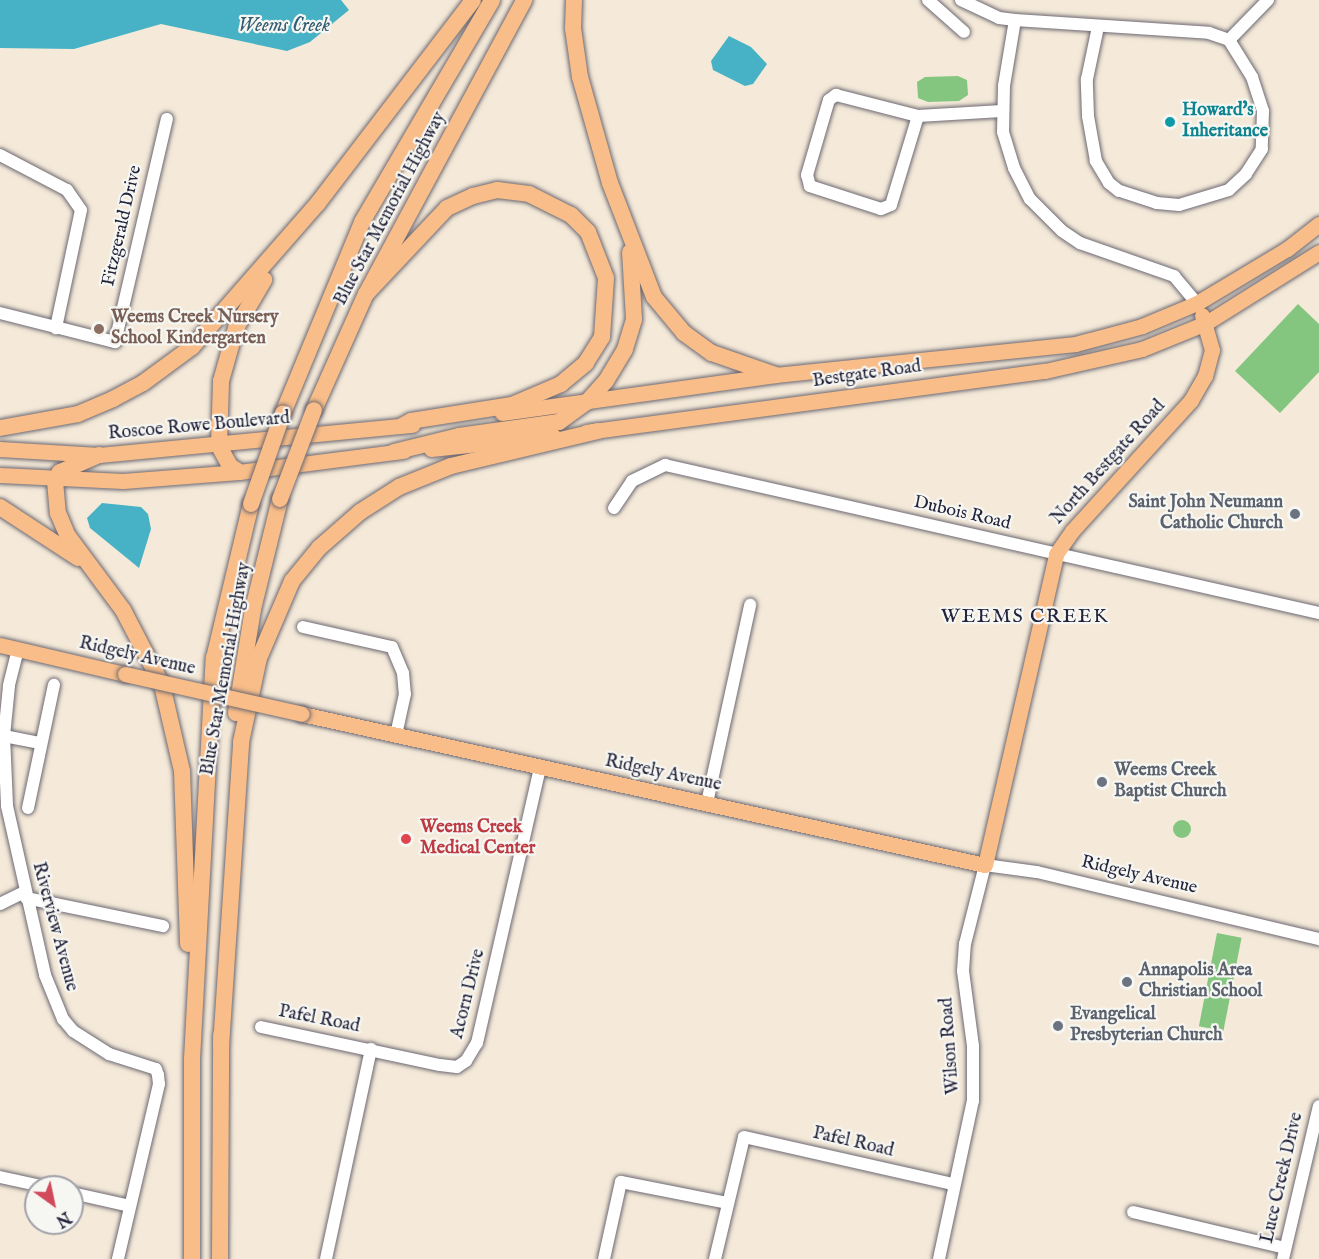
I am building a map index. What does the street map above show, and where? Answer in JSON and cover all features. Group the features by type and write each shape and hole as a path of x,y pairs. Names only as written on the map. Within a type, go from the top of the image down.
{"highway":[{"path":"239,472 226,461 219,446 221,381 237,328 248,303 318,203 473,0"},
{"name":"Blue Star Memorial Highway","path":"192,1259 192,1059 214,658 251,504 283,413 362,222 492,0"},
{"name":"Blue Star Memorial Highway","path":"220,1259 222,869 229,762 253,609 280,499 314,410 366,294 524,0"},
{"path":"574,0 573,28 580,76 628,233 654,297 684,333 712,353 774,375"},
{"path":"366,294 447,208 473,195 497,190 529,194 571,214 588,232 606,278 602,337 586,363 561,384 512,405 411,421 402,426"},
{"path":"0,428 78,414 143,384 169,366 219,319 318,203"},
{"path":"394,452 459,436 559,422 586,402 606,381 625,349 634,319 628,233"},
{"path":"220,1046 241,742 259,658 292,581 320,548 352,520 399,487 451,466 598,431"},
{"path":"99,455 74,462 60,472 54,481 58,513 68,536 102,577 162,685 180,760 192,1059"},
{"path":"0,507 19,516 102,577"}],"main road":[{"name":"Bestgate Road","path":"402,426 774,375 1075,344 1142,326 1197,303 1287,249 1319,224"},
{"name":"Bestgate Road","path":"394,452 598,431 1045,370 1142,349 1206,323 1319,252"},
{"name":"North Bestgate Road","path":"985,865 1056,554 1072,531 1191,400 1205,376 1212,350 1206,323 1197,303"},
{"name":"Roscoe Rowe Boulevard","path":"0,449 99,455 219,446 402,426"},
{"path":"0,475 54,481 123,481 239,472 394,452"},
{"name":"Ridgely Avenue","path":"0,645 540,768 707,802 985,865"}],"street":[{"path":"928,0 964,32"},
{"path":"961,0 999,18 1098,27 1209,33 1228,40 1252,78 1263,111 1262,148 1246,174 1229,190 1179,205 1119,191 1098,167 1088,116 1087,79 1098,27"},
{"path":"1228,40 1268,0"},
{"path":"1015,20 1002,111 1014,168 1030,199 1062,231 1105,254 1165,270 1183,283 1197,303"},
{"path":"918,117 891,205 881,209 810,186 807,176 829,100 836,95 918,117 1002,111"},
{"name":"Fitzgerald Drive","path":"56,328 115,342 167,119"},
{"path":"0,155 67,190 81,210 56,328 0,313"},
{"name":"Dubois Road","path":"614,508 632,481 665,465 1319,613"},
{"path":"707,802 750,605"},
{"path":"303,627 392,647 403,673 405,694 396,735"},
{"name":"Riverview Avenue","path":"18,650 9,686 2,738 7,806 25,895 45,975 63,1019 87,1043 156,1068 158,1075 159,1084 118,1259"},
{"path":"28,808 40,742 54,685"},
{"path":"2,738 40,742"},
{"name":"Acorn Drive","path":"371,1049 457,1067 473,1052 540,768"},
{"name":"Ridgely Avenue","path":"985,865 1037,872 1319,939"},
{"name":"Wilson Road","path":"939,1259 974,1084 963,971 965,944 985,865"},
{"path":"0,904 25,895 163,926"},
{"name":"Pafel Road","path":"261,1027 371,1049"},
{"path":"326,1259 371,1049"},
{"name":"Luce Creek Drive","path":"1284,1253 1319,1106"},
{"name":"Pafel Road","path":"727,1203 744,1137 954,1184"},
{"path":"0,1177 24,1182"},
{"path":"604,1259 621,1182 727,1203 715,1259"},
{"path":"84,1196 130,1206"},
{"path":"1133,1212 1284,1253"}],"green space":[{"path":"958,76 967,80 968,95 959,101 928,102 918,98 917,82 925,77"},
{"path":"1298,304 1319,324 1319,372 1280,413 1235,371"},
{"path":"1182,820 1188,823 1191,829 1188,835 1182,838 1176,835 1173,829 1176,823"},
{"path":"1217,933 1242,938 1223,1031 1199,1026"}],"water":[{"name":"Weems Creek","path":"0,0 341,0 349,10 310,42 287,51 161,24 74,49 0,48"},
{"path":"729,36 751,47 767,64 753,84 745,86 713,70 711,61"},
{"path":"102,503 141,507 148,514 151,529 139,568 90,528 87,518"}],"place":[{"name":"Howard's Inheritance","path":"1170,122"},
{"name":"Weems Creek Nursery School Kindergarten","path":"99,329"},
{"name":"Saint John Neumann Catholic Church","path":"1295,514"},
{"name":"Weems Creek Baptist Church","path":"1102,782"},
{"name":"Weems Creek Medical Center","path":"406,839"},
{"name":"Annapolis Area Christian School","path":"1127,982"},
{"name":"Evangelical Presbyterian Church","path":"1058,1026"}],"district":[{"name":"WEEMS CREEK","path":"1025,616"}]}
